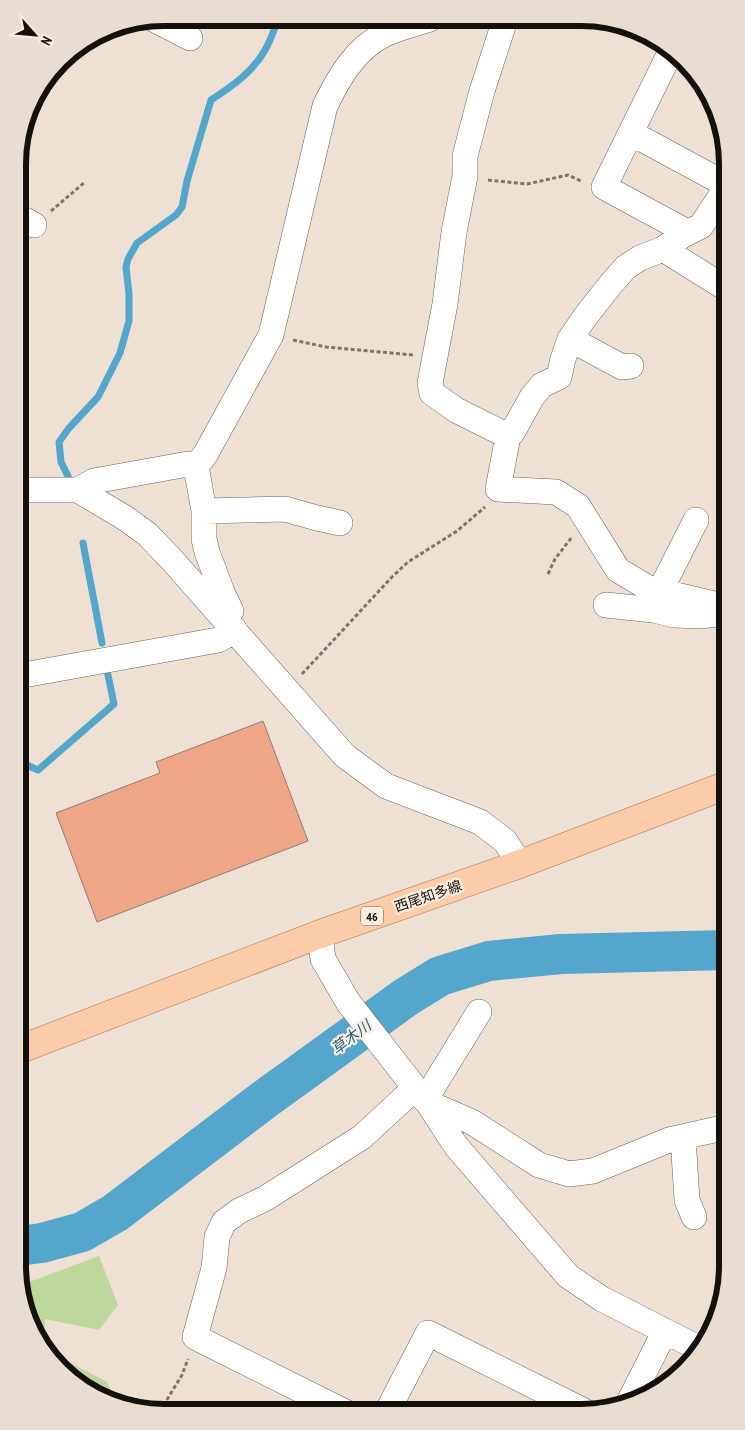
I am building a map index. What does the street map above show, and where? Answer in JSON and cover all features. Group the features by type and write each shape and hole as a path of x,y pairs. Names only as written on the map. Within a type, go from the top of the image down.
{"main road":[{"name":"西尾知多線","path":"26,1047 320,934 520,864 718,788"}],"street":[{"path":"167,26 190,38"},
{"path":"26,675 218,640 227,635 231,611 207,552 204,539 204,510 196,466 205,455 272,331 325,106 340,78 364,47 383,35 409,26"},
{"path":"503,26 474,118 465,156 465,176 454,232 445,304 430,383 432,393 456,410 508,436"},
{"path":"668,58 604,187 687,232"},
{"path":"631,133 719,181"},
{"path":"719,199 701,226 687,232 663,249 640,258 626,267 585,317 570,338 559,377 542,385 532,397 512,433 508,436 498,489 556,492 578,506 618,570 650,589 719,605"},
{"path":"663,249 719,283"},
{"path":"570,338 622,367 631,366"},
{"path":"26,490 78,490 94,481 188,464 196,466"},
{"path":"78,490 125,518 146,534 230,624 345,756 386,786 480,822 505,841 520,864"},
{"path":"204,510 285,509 340,523"},
{"path":"660,591 696,520"},
{"path":"606,605 700,616 719,613"},
{"path":"320,934 322,959 348,1002 423,1097 456,1146 568,1276 602,1299 693,1345"},
{"path":"329,1404 195,1337 214,1268 217,1237 224,1222 239,1211 266,1198 423,1097 479,1012"},
{"path":"423,1097 472,1122 539,1165 569,1174 593,1171 669,1140 705,1132"},
{"path":"705,1132 718,1143"},
{"path":"694,1217 688,1200 705,1132"},
{"path":"634,1392 665,1331"},
{"path":"391,1404 428,1333 570,1404"}],"path":[{"path":"465,176 475,179 526,184 568,175 590,184 604,187"},
{"path":"272,331 289,338 326,347 435,357"},
{"path":"287,690 392,577 408,562 469,521 488,504 498,489"},
{"path":"548,574 555,559 570,538 588,522"},
{"path":"164,1404 182,1375 195,1337"}],"green space":[{"path":"99,1256 118,1305 99,1330 45,1319 45,1334 31,1301 27,1281"},
{"path":"63,1359 107,1382 112,1393 80,1375"}],"building":[{"path":"263,721 308,841 97,922 56,813 160,773 156,762"}],"waterway":[{"path":"68,476 61,462 59,442 69,428 98,397 120,353 129,321 126,267 128,259 137,243 176,215 182,207 187,181 211,100 248,72 260,58 276,26"},
{"path":"83,543 102,643"},
{"path":"26,765 38,770 114,704 108,675"},
{"name":"草木川","path":"26,1245 42,1243 82,1232 115,1213 265,1099 406,997 440,976 489,961 561,954 718,950"}]}
